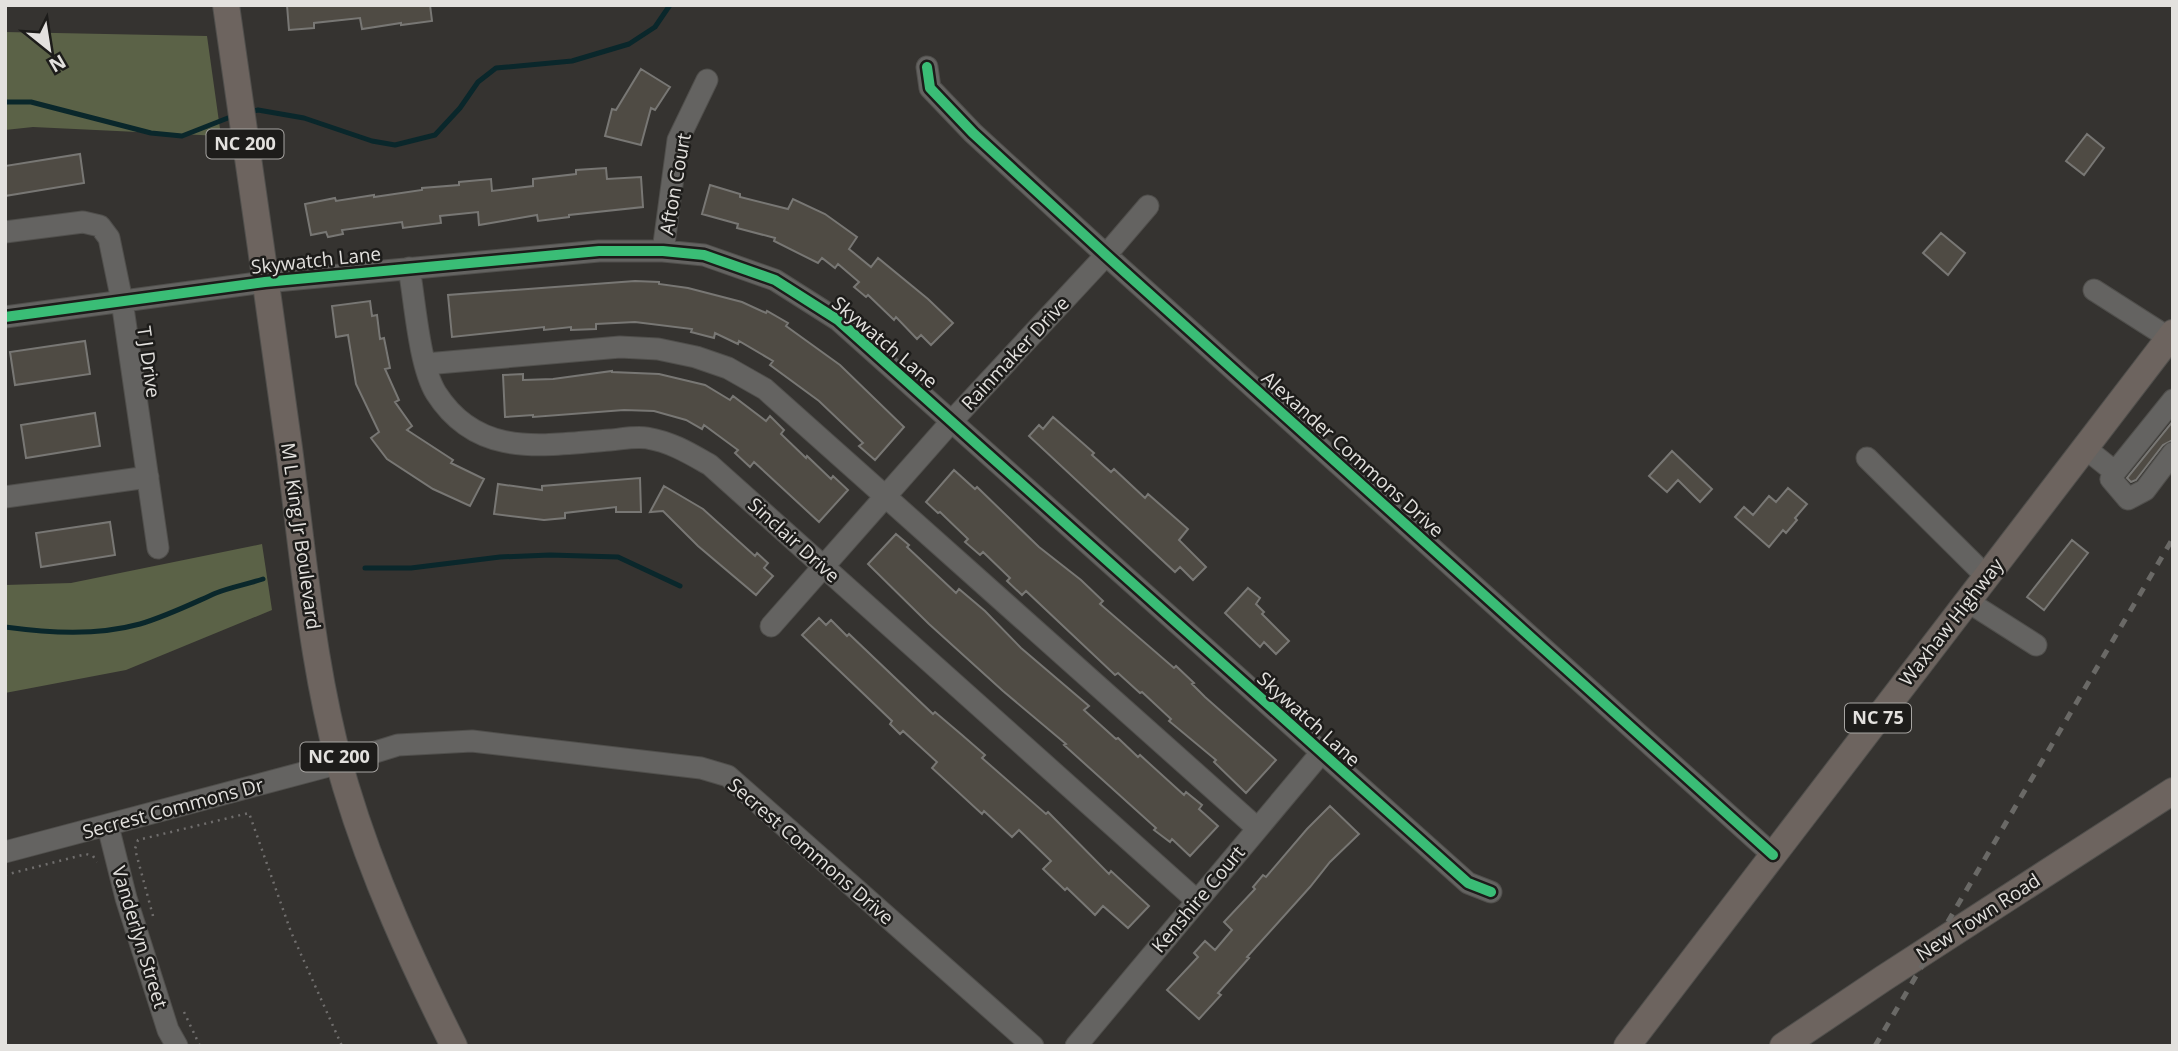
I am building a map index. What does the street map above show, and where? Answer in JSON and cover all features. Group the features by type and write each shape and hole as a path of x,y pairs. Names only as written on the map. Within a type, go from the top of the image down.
{"main road":[{"name":"M L King Jr Boulevard","path":"226,5 317,659 346,788 384,897 410,958 454,1046"},
{"name":"Waxhaw Highway","path":"1627,1046 2171,335"},
{"name":"New Town Road","path":"1783,1046 2173,790"}],"street":[{"name":"Alexander Commons Drive","path":"927,67 930,88 964,124 1773,855"},
{"name":"Afton Court","path":"663,251 678,140 707,80"},
{"name":"Rainmaker Drive","path":"771,626 951,422 1148,206"},
{"name":"T J Drive","path":"5,232 83,222 100,226 109,238 122,301 158,548"},
{"name":"Skywatch Lane","path":"5,317 265,282 599,251 663,251 704,255 775,280 838,320 1468,883 1491,892"},
{"name":"Sinclair Drive","path":"409,268 426,364 436,393 465,427 487,438 523,446 644,438 677,446 710,466 1196,900"},
{"path":"2094,290 2171,335"},
{"path":"426,364 620,347 659,349 729,368 765,389 887,495 1257,828"},
{"path":"2173,400 2111,479 2128,499 2145,490 2173,453"},
{"path":"2085,448 2115,472"},
{"path":"1867,458 1986,576"},
{"path":"5,497 148,477"},
{"path":"1967,601 2036,645"},
{"name":"Secrest Commons Drive","path":"340,763 398,745 472,741 701,768 728,776 1033,1046"},
{"name":"Kenshire Court","path":"1076,1046 1321,754"},
{"name":"Secrest Commons Dr","path":"5,852 340,763"},
{"name":"Vanderlyn Street","path":"108,825 126,898 168,1030 177,1046"}],"path":[{"path":"156,925 135,849 138,840 249,813 290,932 342,1046"},
{"path":"5,875 86,854 93,856 99,865"},
{"path":"179,1002 200,1046"}],"green space":[{"path":"5,32 207,36 221,136 33,127 5,130"},
{"path":"262,544 272,610 126,670 5,693 5,585 71,583"}],"building":[{"path":"287,5 430,5 432,21 362,29 360,18 314,23 314,28 289,30"},
{"path":"641,69 670,87 655,110 651,108 641,145 605,136 612,109 616,110"},
{"path":"2087,134 2104,148 2084,175 2066,161"},
{"path":"80,154 84,183 5,196 5,166"},
{"path":"606,168 607,179 641,177 643,207 538,221 537,215 479,225 478,212 440,216 441,223 403,228 402,222 342,230 343,234 328,237 326,232 311,235 305,204 335,198 336,201 374,197 491,179 492,191 533,186 533,179 576,174 576,170"},
{"path":"710,185 740,194 740,197 788,209 793,199 825,214 857,237 849,249 871,267 878,258 953,323 931,345 921,335 917,339 896,317 894,320 868,295 866,297 854,287 859,282 838,264 835,268 822,258 818,263 774,241 775,238 737,228 738,224 702,214"},
{"path":"1941,233 1965,253 1948,275 1923,253"},
{"path":"635,281 659,282 688,288 742,302 766,313 767,311 788,323 786,326 840,365 904,427 875,460 859,446 863,443 819,401 770,365 773,361 739,341 738,344 715,333 714,338 691,332 692,329 635,322 596,324 596,329 571,330 571,327 544,330 544,327 452,337 448,295"},
{"path":"370,301 372,316 377,315 380,339 384,338 390,368 385,369 399,400 395,402 412,426 407,430 453,460 451,463 484,479 470,506 433,489 387,459 371,438 379,432 356,384 348,335 336,337 332,306"},
{"path":"85,341 90,374 15,385 10,352"},
{"path":"612,371 659,374 705,385 730,400 733,396 766,421 770,416 784,430 781,434 806,458 807,456 831,479 833,476 848,490 819,522 754,462 750,467 735,453 738,450 704,425 702,429 686,420 654,411 624,410 505,417 503,375 523,374 523,380 553,379"},
{"path":"95,413 100,446 26,458 21,425"},
{"path":"1053,417 1111,472 1114,469 1145,498 1148,494 1188,529 1179,540 1206,567 1193,580 1180,567 1175,572 1029,436 1039,425 1043,429"},
{"path":"2173,421 2173,440 2163,445 2136,480 2131,482 2127,478"},
{"path":"1672,451 1712,489 1700,502 1678,480 1667,492 1649,476"},
{"path":"954,470 975,489 977,487 1039,547 1081,580 1103,601 1100,604 1174,668 1176,666 1205,697 1276,760 1246,793 1214,762 1216,760 1169,721 1171,719 1142,692 1118,673 1115,675 1026,591 1022,595 1007,581 1010,578 983,552 980,555 965,542 968,539 926,502"},
{"path":"640,478 641,512 616,512 616,507 565,513 565,518 544,520 494,514 498,484 542,490 542,486"},
{"path":"664,486 703,509 755,556 757,553 768,563 764,568 773,576 756,595 698,546 663,511 650,512"},
{"path":"1788,488 1807,504 1786,533 1783,530 1769,547 1735,517 1744,507 1753,515 1769,496 1776,502"},
{"path":"110,522 115,555 41,567 36,533"},
{"path":"896,534 956,593 959,589 985,611 1021,648 1089,706 1084,710 1116,739 1138,757 1140,755 1184,795 1186,792 1202,805 1199,809 1218,826 1190,856 1172,839 1170,842 1154,830 1156,828 1064,745 1066,744 929,624 868,564"},
{"path":"2072,540 2088,553 2044,610 2027,597"},
{"path":"1248,588 1260,598 1256,604 1264,612 1262,614 1289,641 1276,654 1264,642 1260,647 1225,613"},
{"path":"819,618 826,625 831,620 847,636 849,634 933,714 935,712 985,755 982,758 1046,814 1048,812 1109,874 1111,871 1149,906 1128,928 1103,906 1095,915 1067,888 1065,890 1043,869 1051,861 1019,830 1012,837 984,811 982,814 932,768 937,762 903,731 900,734 890,724 892,721 802,635"},
{"path":"1330,806 1359,834 1330,862 1247,957 1249,958 1218,993 1221,995 1199,1019 1167,990 1198,957 1194,953 1205,941 1215,950 1232,930 1224,922 1255,889 1253,887 1263,875 1266,877"}],"waterway":[{"path":"250,112 258,110 304,118 372,141 395,145 435,135 460,108 478,82 496,68 572,61 629,44 655,27 670,5"},
{"path":"5,102 31,102 151,133 182,136 233,116"},
{"path":"365,568 411,568 500,557 618,557 680,586"},
{"path":"5,627 73,632 123,628 160,617 222,591 263,579"}],"railway":[{"path":"1875,1046 2173,538"}],"cycle path":[{"path":"927,67 930,88 973,133 1773,855"},
{"path":"5,317 265,282 599,251 663,251 704,255 775,280 838,320 1468,883 1491,892"}]}
